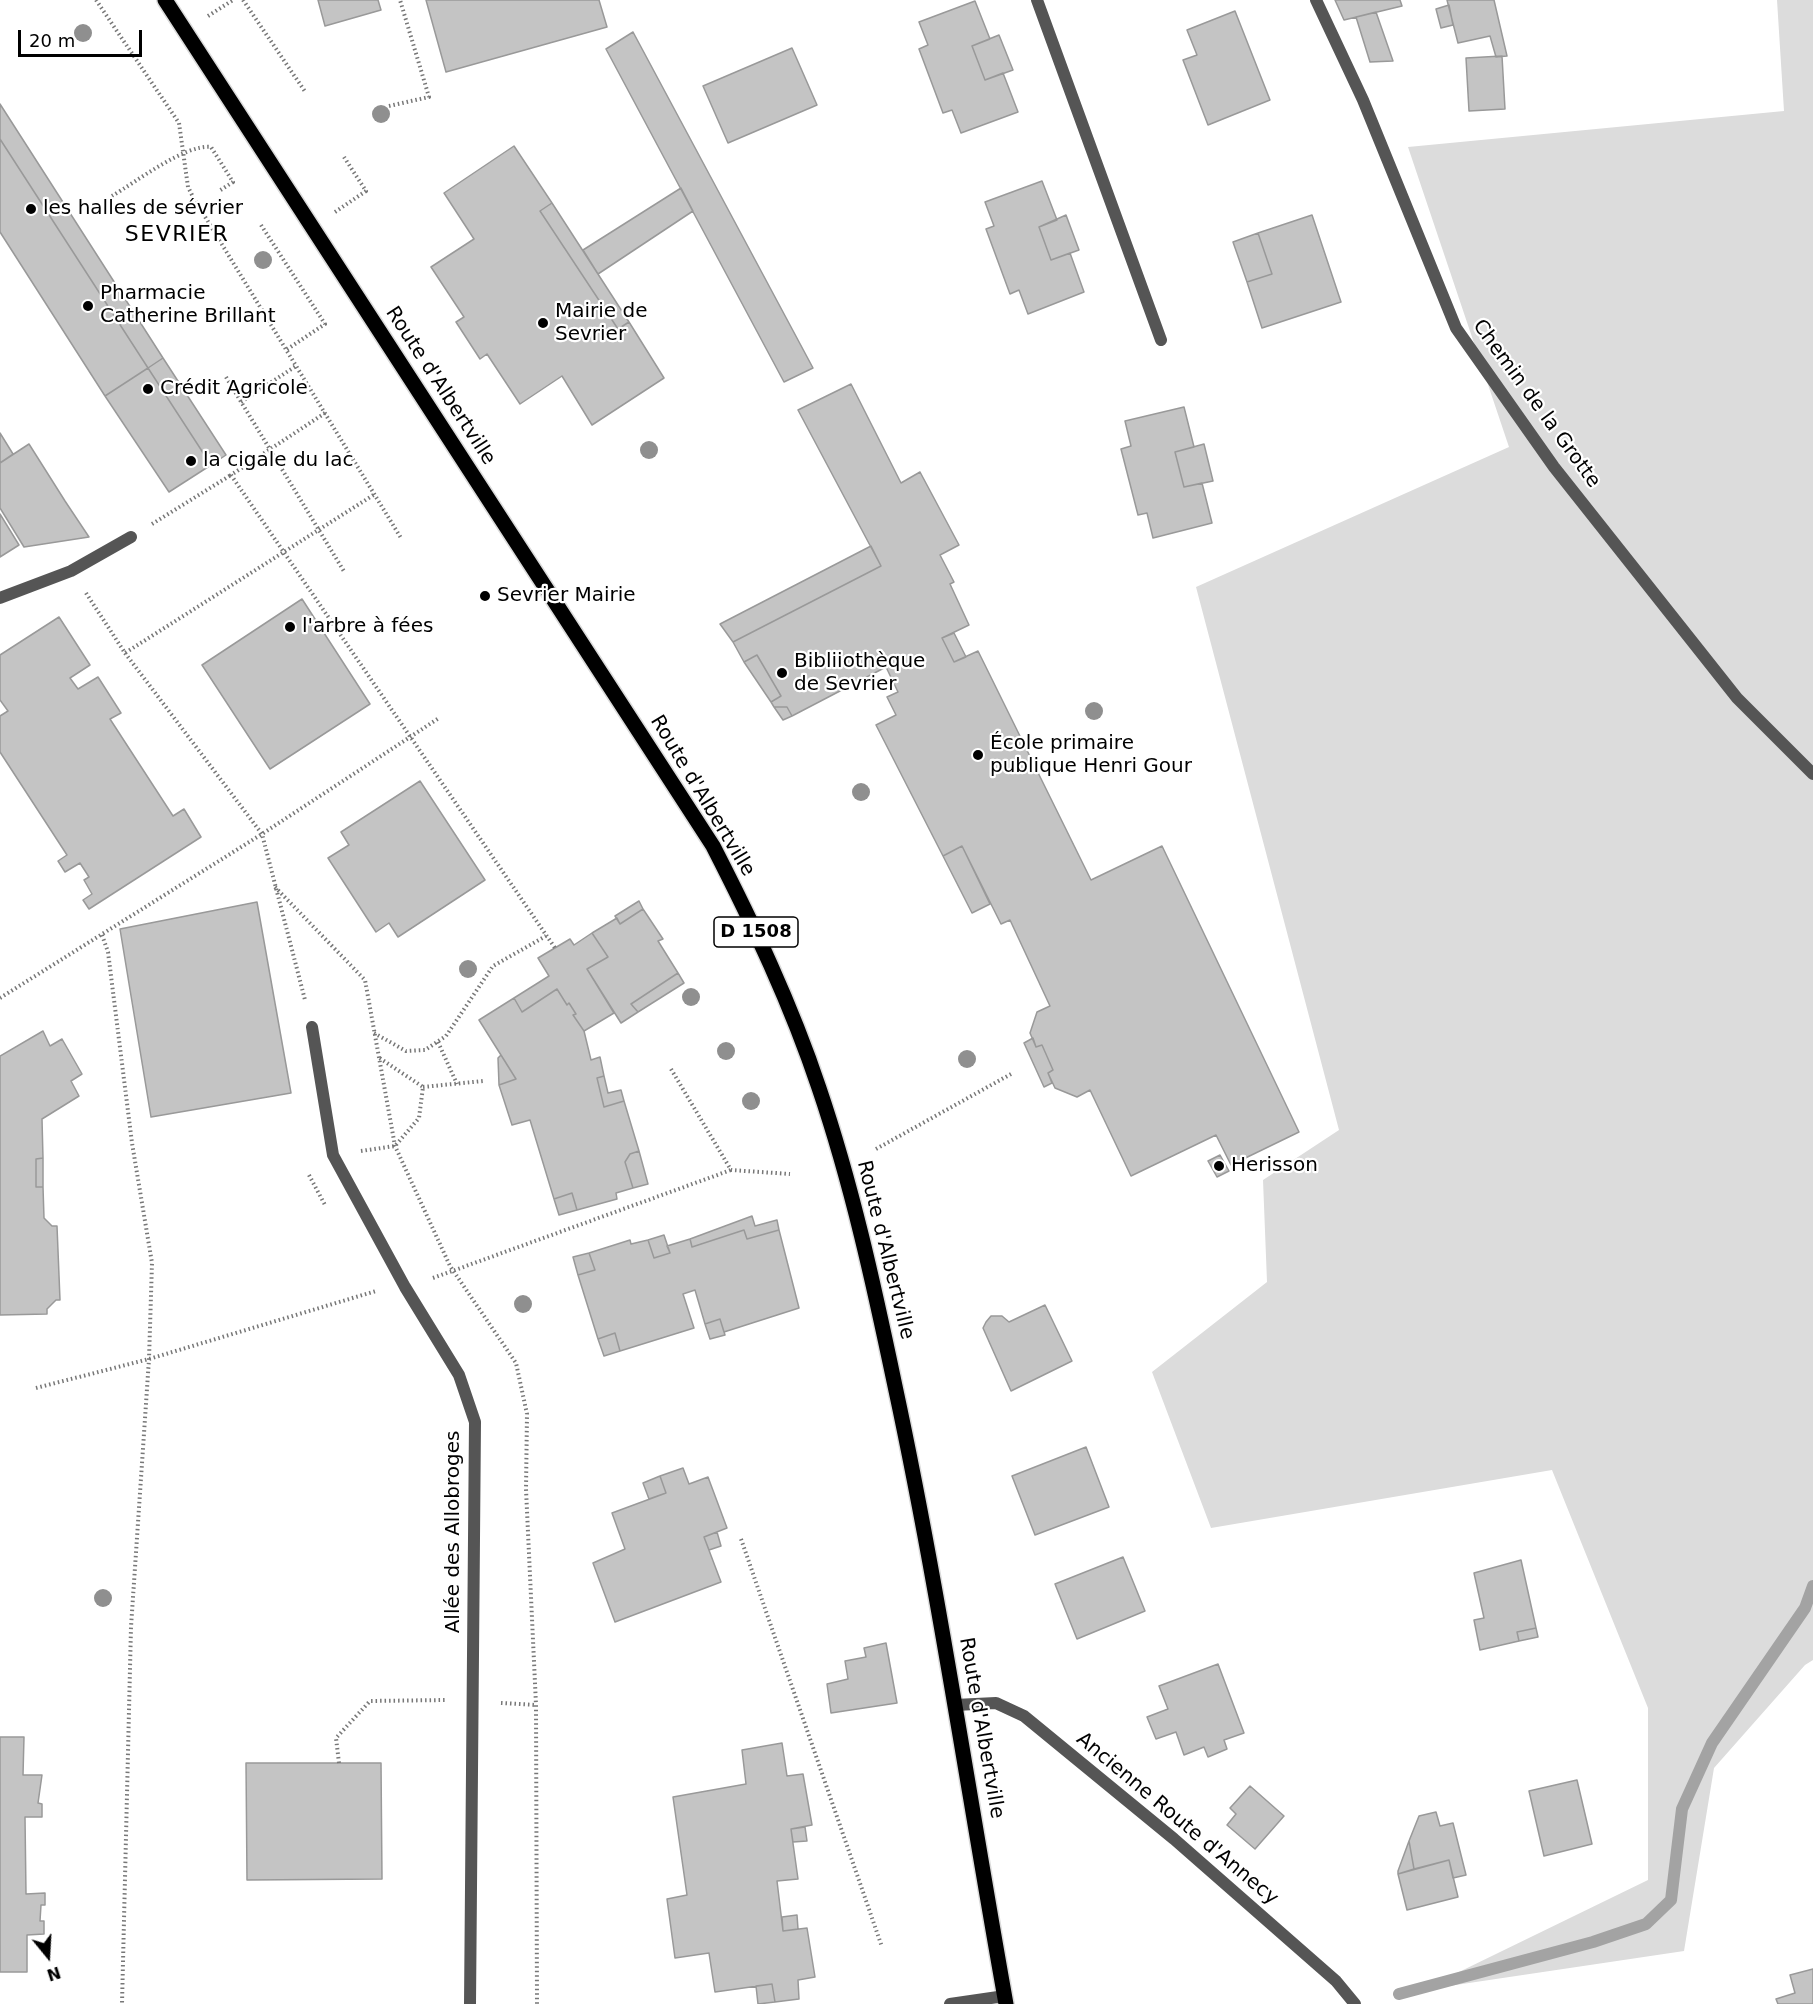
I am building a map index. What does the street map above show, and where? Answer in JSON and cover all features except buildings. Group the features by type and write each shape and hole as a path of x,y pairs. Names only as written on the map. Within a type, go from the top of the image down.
{"main road":[{"name":"Route d'Albertville","path":"165,0 712,846 751,920 785,998 819,1088 875,1290 912,1464 1005,2000"}],"street":[{"path":"1037,0 1161,340"},
{"name":"Chemin de la Grotte","path":"1316,0 1363,100 1456,328 1554,467 1737,698 1813,774"},
{"path":"0,597 71,571 131,537"},
{"name":"Allée des Allobroges","path":"312,1027 333,1155 405,1287 459,1375 475,1422 470,2004"},
{"name":"Ancienne Route d'Annecy","path":"955,1705 996,1703 1024,1716 1174,1839 1336,1981 1355,2004"},
{"path":"950,2004 1005,2000"}],"path":[{"path":"96,0 179,123 188,187 193,197 401,538"},
{"path":"243,0 306,93"},
{"path":"389,106 429,97 400,0"},
{"path":"112,196 184,153 196,148 211,147 233,182 219,191"},
{"path":"344,157 366,191"},
{"path":"261,225 325,324 286,350"},
{"path":"241,402 296,366"},
{"path":"226,377 345,573"},
{"path":"131,537 325,413"},
{"path":"231,475 555,948"},
{"path":"125,653 375,494"},
{"path":"71,571 125,653 262,834 312,1027"},
{"path":"0,998 262,834 439,718"},
{"path":"102,935 108,952 132,1143 152,1263 149,1359 131,1627 123,2004"},
{"path":"374,1034 406,1051 425,1050 446,1036 493,966 546,936"},
{"path":"438,1042 457,1084"},
{"path":"378,1057 423,1087 483,1081"},
{"path":"671,1069 731,1170 790,1174"},
{"path":"876,1149 1011,1074"},
{"path":"395,1146 418,1118 423,1087"},
{"path":"741,1539 882,1947"},
{"path":"339,1763 336,1738 370,1701 472,1701 536,1705"}],"shaded area":[{"path":"1777,0 1813,0 1813,1660 1805,1665 1714,1768 1684,1951 1422,1990 1648,1880 1648,1708 1552,1470 1211,1528 1152,1372 1267,1282 1263,1180 1339,1130 1196,587 1509,447 1408,147 1784,111"}],"waterway":[{"path":"1399,1994 1593,1942 1646,1924 1671,1900 1682,1809 1712,1743 1805,1608 1813,1586"}],"place":[{"name":"les halles de sévrier","path":"31,209"},
{"name":"Pharmacie Catherine Brillant","path":"88,306"},
{"name":"Mairie de Sevrier","path":"543,323"},
{"name":"Crédit Agricole","path":"148,389"},
{"name":"la cigale du lac","path":"191,461"},
{"name":"Sevrier Mairie","path":"485,596"},
{"name":"l'arbre à fées","path":"290,627"},
{"name":"Bibliiothèque de Sevrier","path":"782,673"},
{"name":"École primaire publique Henri Gour","path":"978,755"},
{"name":"Herisson","path":"1219,1166"}],"district":[{"name":"SEVRIER","path":"177,235"}]}
